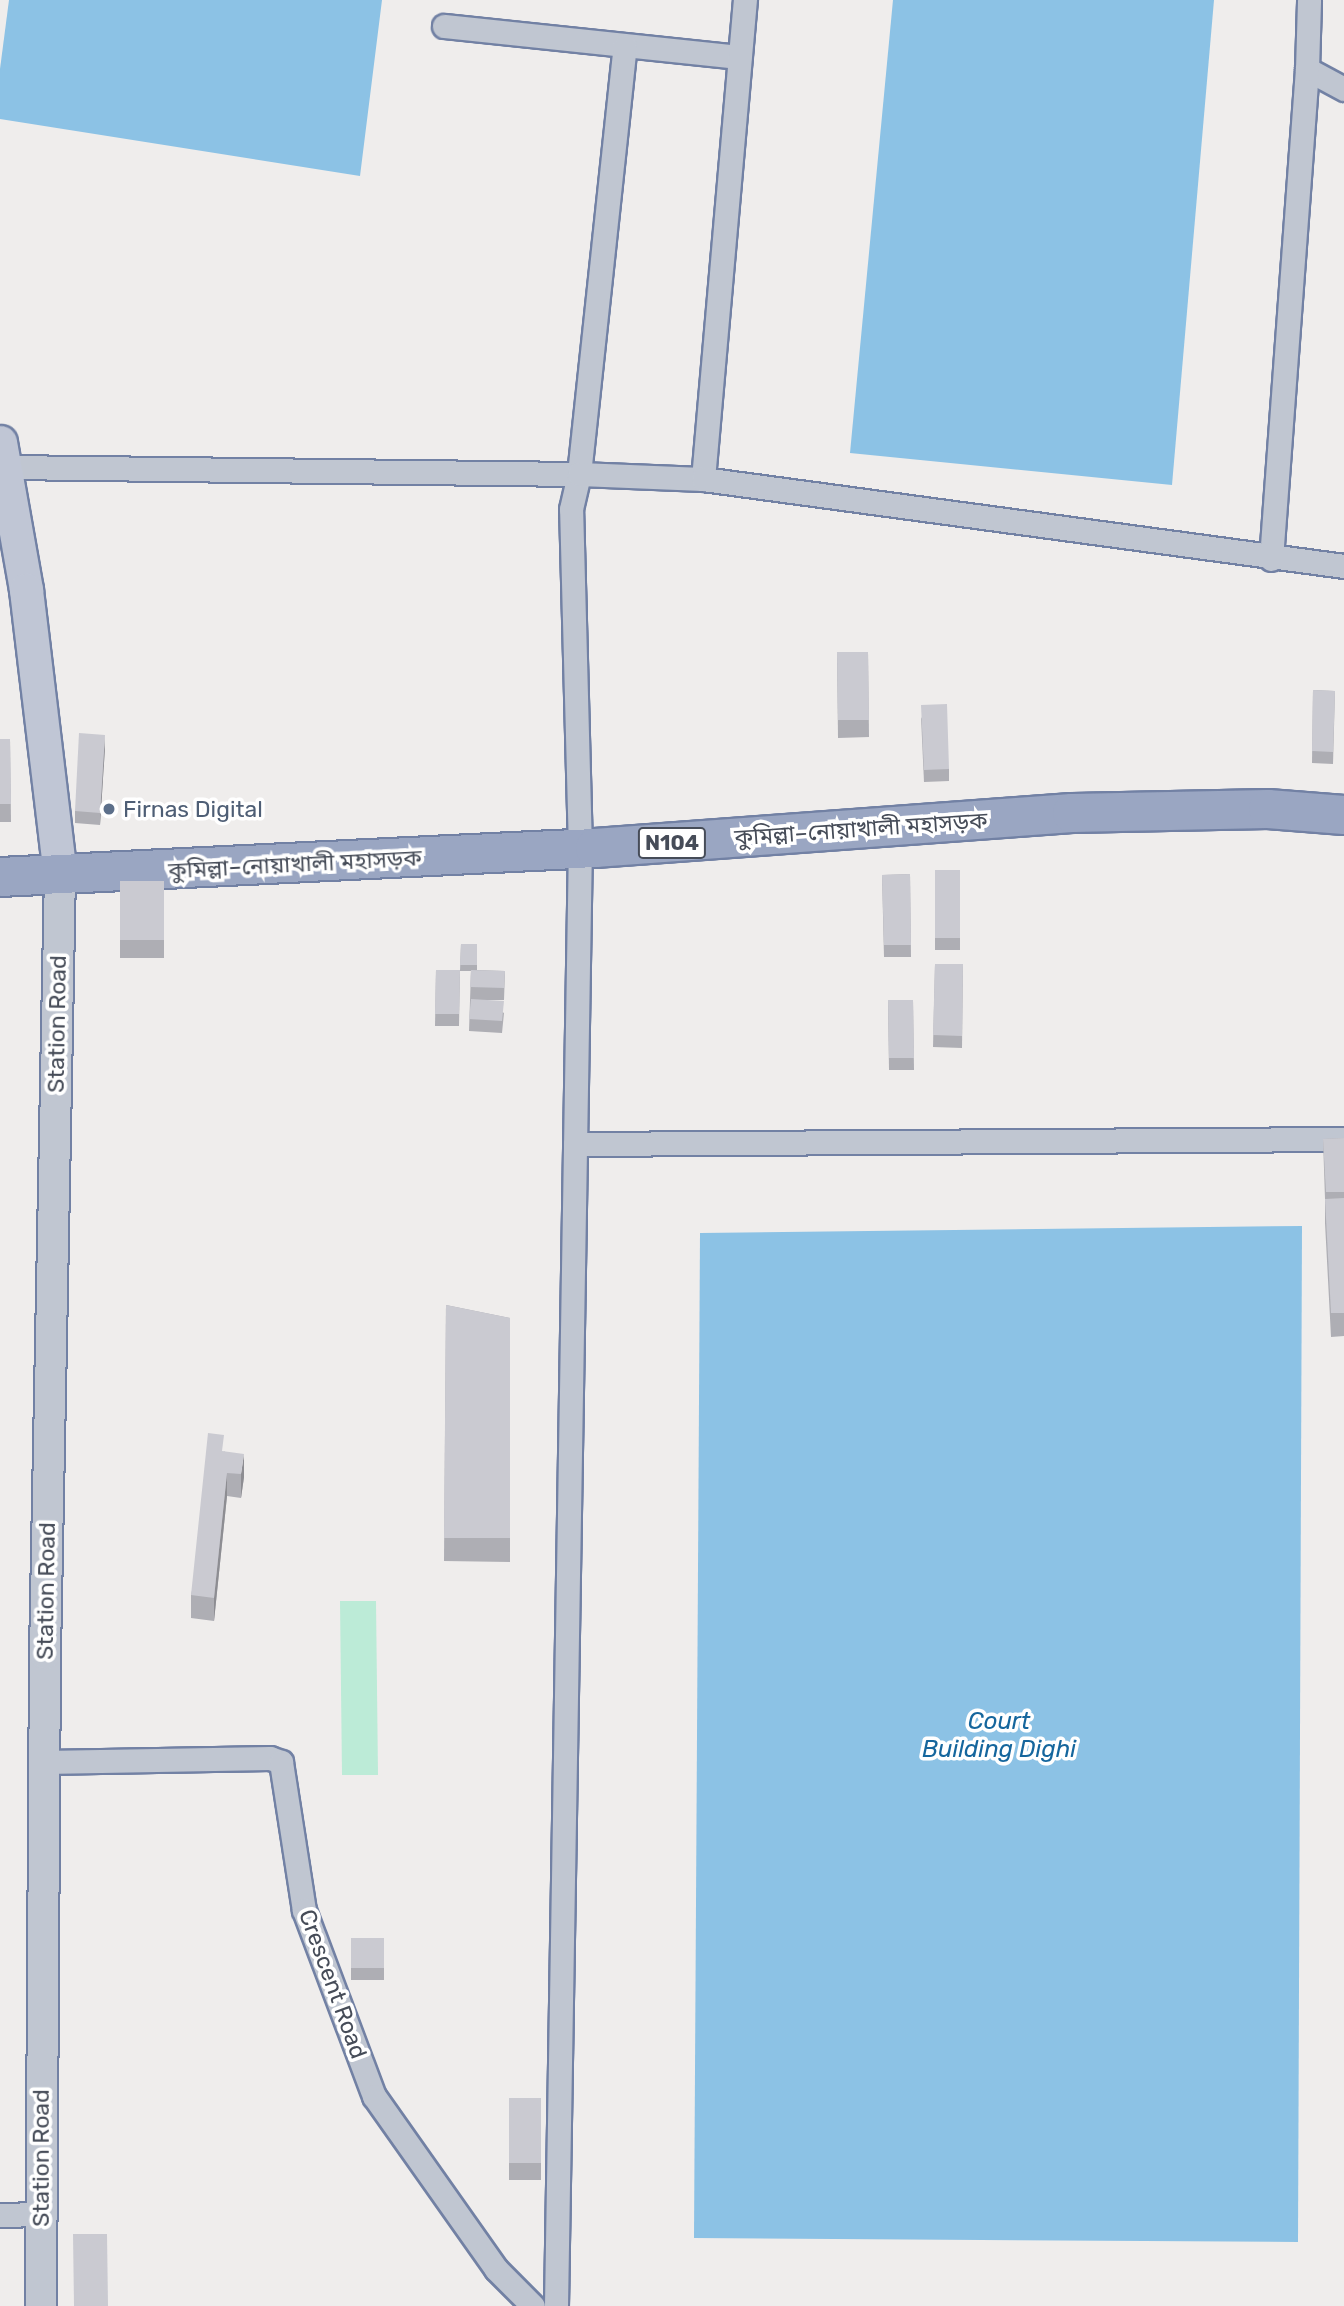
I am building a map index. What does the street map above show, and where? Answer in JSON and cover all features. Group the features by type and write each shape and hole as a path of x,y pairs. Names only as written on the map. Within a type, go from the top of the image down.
{"highway":[{"name":"কুমিল্লা–নোয়াখালী মহাসড়ক","path":"0,877 580,849 1072,813 1268,809 1344,815"}],"main road":[{"path":"2,454 26,590 60,876"}],"street":[{"path":"703,479 745,0"},
{"path":"1271,558 1307,69 1309,0"},
{"path":"444,26 739,57"},
{"path":"556,2306 580,849 571,509 579,474 626,45"},
{"path":"1307,69 1344,89"},
{"path":"2,454 703,479 1344,566"},
{"name":"Station Road","path":"41,2306 44,1762 60,876"},
{"path":"575,1144 1344,1139"},
{"name":"Crescent Road","path":"44,1762 270,1758 281,1762 304,1910 374,2096 496,2269 533,2306"},
{"path":"0,2215 40,2214"}],"green space":[{"path":"340,1601 376,1601 378,1775 342,1775"}],"water":[{"path":"9,0 382,0 360,176 0,119 0,69"},
{"path":"893,0 1214,0 1172,485 850,453"},
{"name":"Court Building Dighi","path":"1302,1226 1298,2242 694,2238 700,1233"}],"building":[{"path":"837,652 868,652 869,720 838,720"},
{"path":"1313,690 1335,691 1333,752 1312,751"},
{"path":"947,704 949,769 924,770 921,705"},
{"path":"79,733 105,735 100,813 75,811"},
{"path":"0,739 10,739 11,804 0,804"},
{"path":"935,870 960,870 960,938 935,938"},
{"path":"910,874 911,945 884,945 882,875"},
{"path":"120,881 164,881 164,940 120,940"},
{"path":"461,944 477,944 477,965 460,965"},
{"path":"935,964 963,964 962,1036 933,1035"},
{"path":"436,970 460,970 459,1014 435,1014"},
{"path":"471,970 505,971 504,988 470,987"},
{"path":"471,999 504,1001 502,1021 469,1019"},
{"path":"888,1000 913,1000 914,1058 889,1058"},
{"path":"1344,1138 1344,1192 1326,1192 1323,1139"},
{"path":"1344,1198 1344,1313 1331,1313 1325,1199"},
{"path":"446,1305 510,1318 510,1538 444,1538"},
{"path":"208,1433 224,1435 222,1451 244,1454 241,1474 227,1473 214,1598 191,1595"},
{"path":"351,1938 384,1938 384,1968 351,1968"},
{"path":"509,2098 541,2098 541,2163 509,2163"},
{"path":"73,2234 107,2234 108,2306 74,2306"}],"place":[{"name":"Firnas Digital","path":"109,809"}]}
